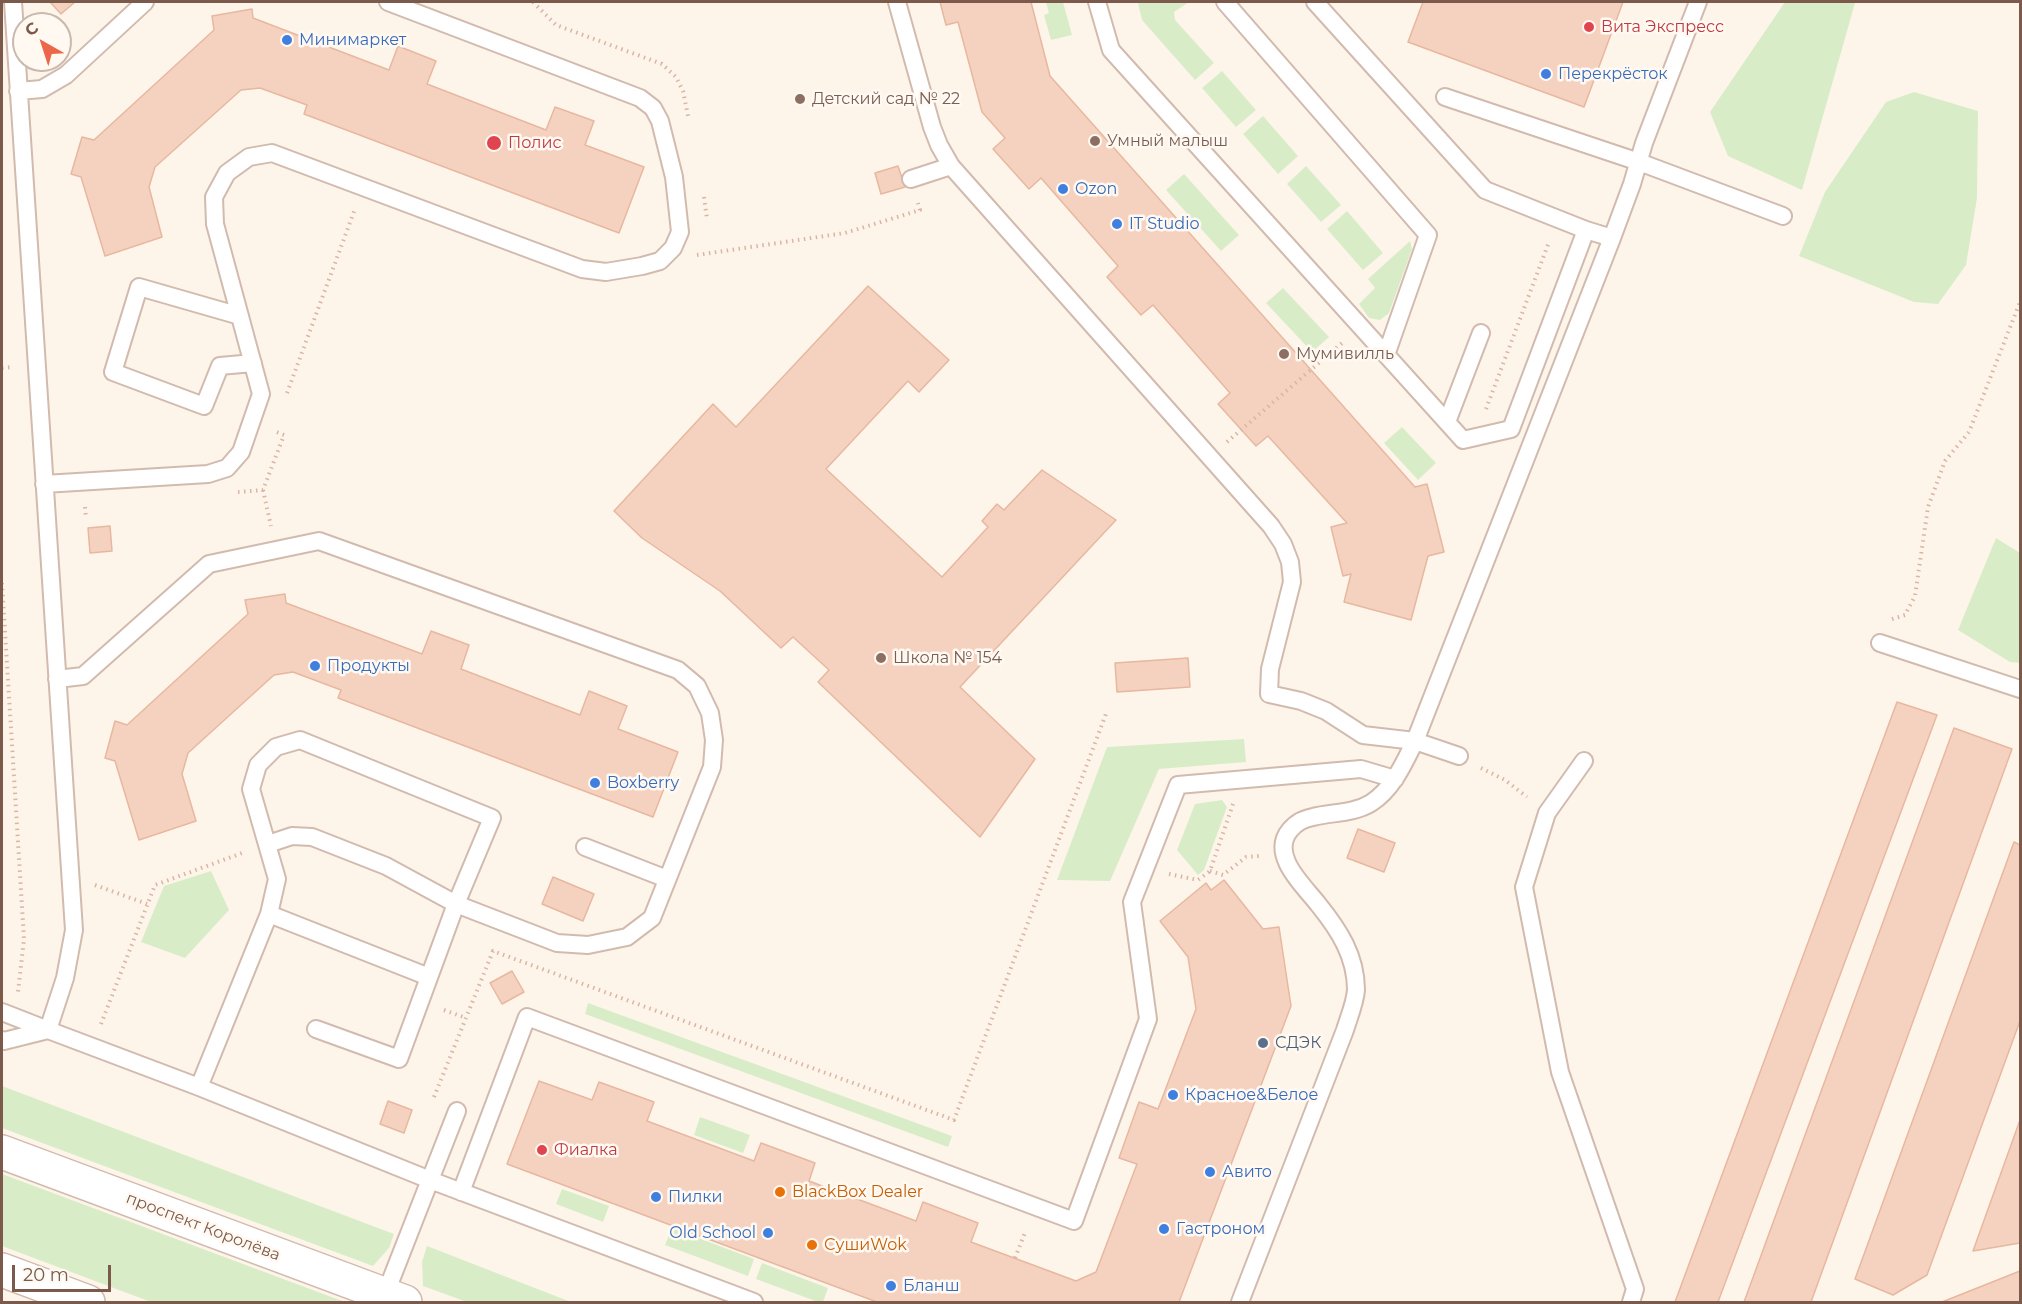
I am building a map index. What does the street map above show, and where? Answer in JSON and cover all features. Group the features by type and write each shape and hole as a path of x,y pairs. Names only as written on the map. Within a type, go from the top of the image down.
{"street":[{"name":"проспект Королёва","path":"2,1152 395,1299"},
{"path":"2,1270 88,1302"}],"lane":[{"path":"13,2 74,930 65,978 48,1030"},
{"path":"18,91 42,89 66,75 145,2"},
{"path":"44,484 208,474 227,468 241,452 261,394 215,224 214,197 227,173 249,157 272,153 582,269 606,272 642,266 660,261 673,248 680,232 674,177 660,121 653,108 640,98 388,2"},
{"path":"897,2 932,127 951,166 1271,526 1283,544 1290,562 1292,582 1270,669 1269,694 1301,700 1326,711 1363,735 1415,741 1459,756"},
{"path":"1097,2 1111,50 1463,440 1511,429 1586,230"},
{"path":"1225,2 1428,235 1386,355"},
{"path":"1315,2 1485,190 1612,238"},
{"path":"1240,1302 1345,1030 1356,991 1352,956 1335,924 1290,870 1284,854 1286,836 1298,821 1314,816 1344,813 1370,804 1395,779 1415,741 1612,238 1644,143 1698,2"},
{"path":"1445,98 1639,162 1783,216"},
{"path":"911,179 951,166"},
{"path":"240,316 139,287 113,372 204,406 220,366 253,363"},
{"path":"1447,422 1481,333"},
{"path":"57,679 83,676 209,564 319,541 678,670 697,686 710,713 714,740 712,767 652,918 627,937 588,945 557,943 456,904 386,866 312,837 292,836 268,844"},
{"path":"1880,643 2020,689"},
{"path":"199,1087 269,914 277,879 251,789 258,765 276,747 300,740 492,818 456,904 399,1059 316,1029"},
{"path":"1584,761 1547,813 1524,887 1560,1072 1635,1289 1630,1302"},
{"path":"461,1192 527,1017 1074,1221 1148,1019 1132,902 1178,785 1361,770 1395,779"},
{"path":"585,847 667,879"},
{"path":"269,914 429,977"},
{"path":"8,1014 199,1087 461,1192 753,1302"},
{"path":"2,1040 48,1030"},
{"path":"395,1299 430,1180 457,1111"}],"path":[{"path":"1475,437 1558,219"},
{"path":"1880,643 1878,623 1905,615 1915,596 1928,507 1945,461 1969,432 2020,302"},
{"path":"1209,457 1360,327"},
{"path":"263,490 276,550"},
{"path":"2,583 24,939 8,1014"},
{"path":"455,1046 493,951 954,1120 1107,711"},
{"path":"1459,756 1505,780 1547,813"},
{"path":"1145,870 1198,880 1210,871 1236,798"},
{"path":"93,1047 155,885 268,844"},
{"path":"1210,871 1223,875 1246,857"},
{"path":"69,876 147,904"}],"green space":[{"path":"1046,2 1063,2 1072,35 1051,40 1044,15 1049,13"},
{"path":"1189,2 1174,12 1175,20 1214,63 1195,80 1142,20 1138,3"},
{"path":"1785,2 1855,3 1802,190 1728,156 1710,112"},
{"path":"1222,71 1256,110 1236,127 1202,88"},
{"path":"1914,92 1978,111 1977,198 1966,265 1938,304 1914,302 1799,256 1825,192 1886,102"},
{"path":"1263,116 1298,156 1278,174 1243,134"},
{"path":"1306,166 1341,205 1321,222 1287,184"},
{"path":"1184,174 1239,235 1221,251 1166,190"},
{"path":"1347,211 1383,253 1363,270 1327,229"},
{"path":"1410,241 1412,249 1389,313 1380,320 1369,318 1359,304 1375,288 1368,279"},
{"path":"1283,288 1329,337 1312,352 1266,303"},
{"path":"1402,427 1436,463 1418,480 1384,443"},
{"path":"1996,538 2020,553 2020,663 2010,662 1958,630"},
{"path":"1244,739 1246,762 1159,769 1110,881 1057,880 1107,747"},
{"path":"1222,800 1227,807 1204,870 1198,875 1177,850 1195,804"},
{"path":"211,871 229,910 185,958 141,942 164,886"},
{"path":"588,1003 952,1136 948,1147 585,1014"},
{"path":"2,1086 394,1234 389,1248 373,1266 2,1128"},
{"path":"700,1117 750,1135 743,1153 694,1135"},
{"path":"2,1174 345,1302 151,1302 2,1246"},
{"path":"562,1189 609,1206 603,1222 556,1204"},
{"path":"672,1228 754,1259 748,1276 665,1245"},
{"path":"427,1246 571,1302 467,1302 423,1286 422,1262"},
{"path":"762,1263 828,1288 823,1302 756,1279"}],"building":[{"path":"50,2 75,2 63,12 59,12"},
{"path":"940,2 1031,2 1050,76 1415,487 1427,484 1444,552 1428,556 1411,620 1344,602 1351,574 1343,576 1331,527 1347,523 1268,436 1256,446 1218,404 1230,393 1153,305 1141,315 1107,277 1118,266 1041,178 1029,189 993,149 1005,138 982,112 958,22 946,25"},
{"name":"Перекрёсток","path":"1423,2 1623,2 1584,107 1408,42"},
{"path":"252,9 253,18 389,70 398,46 436,61 427,84 546,130 555,107 594,121 585,145 644,167 619,233 304,114 307,105 260,88 241,90 155,167 149,187 162,237 105,256 81,177 71,174 82,137 94,140 214,30 212,16"},
{"path":"898,166 905,187 881,194 875,173"},
{"path":"868,286 949,360 919,392 908,381 826,469 942,577 988,527 982,521 997,504 1004,510 1042,470 1116,520 960,687 1035,759 980,837 818,682 829,670 793,637 781,648 720,591 642,538 614,511 713,404 736,427"},
{"path":"110,526 112,551 90,553 88,528"},
{"path":"285,594 286,603 422,654 431,631 469,645 461,669 580,715 589,691 627,706 618,729 678,752 653,817 338,698 341,690 293,672 274,675 188,753 182,774 196,821 139,840 115,761 105,758 115,721 127,725 248,614 245,600"},
{"path":"1188,658 1190,687 1117,692 1115,663"},
{"path":"1897,702 1937,715 1718,1302 1675,1302"},
{"path":"1954,728 2012,749 1811,1302 1744,1302"},
{"path":"1358,829 1395,843 1384,872 1347,858"},
{"path":"2014,842 2020,845 2020,1021 1927,1275 1893,1295 1855,1279"},
{"path":"553,877 594,894 583,921 542,904"},
{"path":"1224,880 1263,929 1279,927 1291,1006 1179,1302 877,1302 507,1164 539,1081 592,1100 599,1082 654,1102 647,1121 754,1161 761,1143 815,1163 809,1181 916,1221 923,1202 978,1223 971,1242 1076,1281 1096,1272 1137,1164 1119,1158 1139,1102 1158,1109 1196,1009 1188,957 1160,921 1206,883 1211,890"},
{"path":"512,971 524,992 502,1004 490,983"},
{"path":"388,1101 412,1110 404,1133 380,1124"},
{"path":"2020,1120 2020,1243 1973,1251"},
{"path":"2020,1271 2020,1302 1942,1302"}],"place":[{"name":"Вита Экспресс","path":"1589,27"},
{"name":"Минимаркет","path":"287,40"},
{"name":"Перекрёсток","path":"1546,74"},
{"name":"Детский сад № 22","path":"800,99"},
{"name":"Умный малыш","path":"1095,141"},
{"name":"Полис","path":"494,143"},
{"name":"Ozon","path":"1063,189"},
{"name":"IT Studio","path":"1117,224"},
{"name":"Мумивилль","path":"1284,354"},
{"name":"Школа № 154","path":"881,658"},
{"name":"Продукты","path":"315,666"},
{"name":"Boxberry","path":"595,783"},
{"name":"СДЭК","path":"1263,1043"},
{"name":"Красное&Белое","path":"1173,1095"},
{"name":"Фиалка","path":"542,1150"},
{"name":"Авито","path":"1210,1172"},
{"name":"BlackBox Dealer","path":"780,1192"},
{"name":"Пилки","path":"656,1197"},
{"name":"Гастроном","path":"1164,1229"},
{"name":"Old School","path":"768,1233"},
{"name":"СушиWok","path":"812,1245"},
{"name":"Бланш","path":"891,1286"}]}
